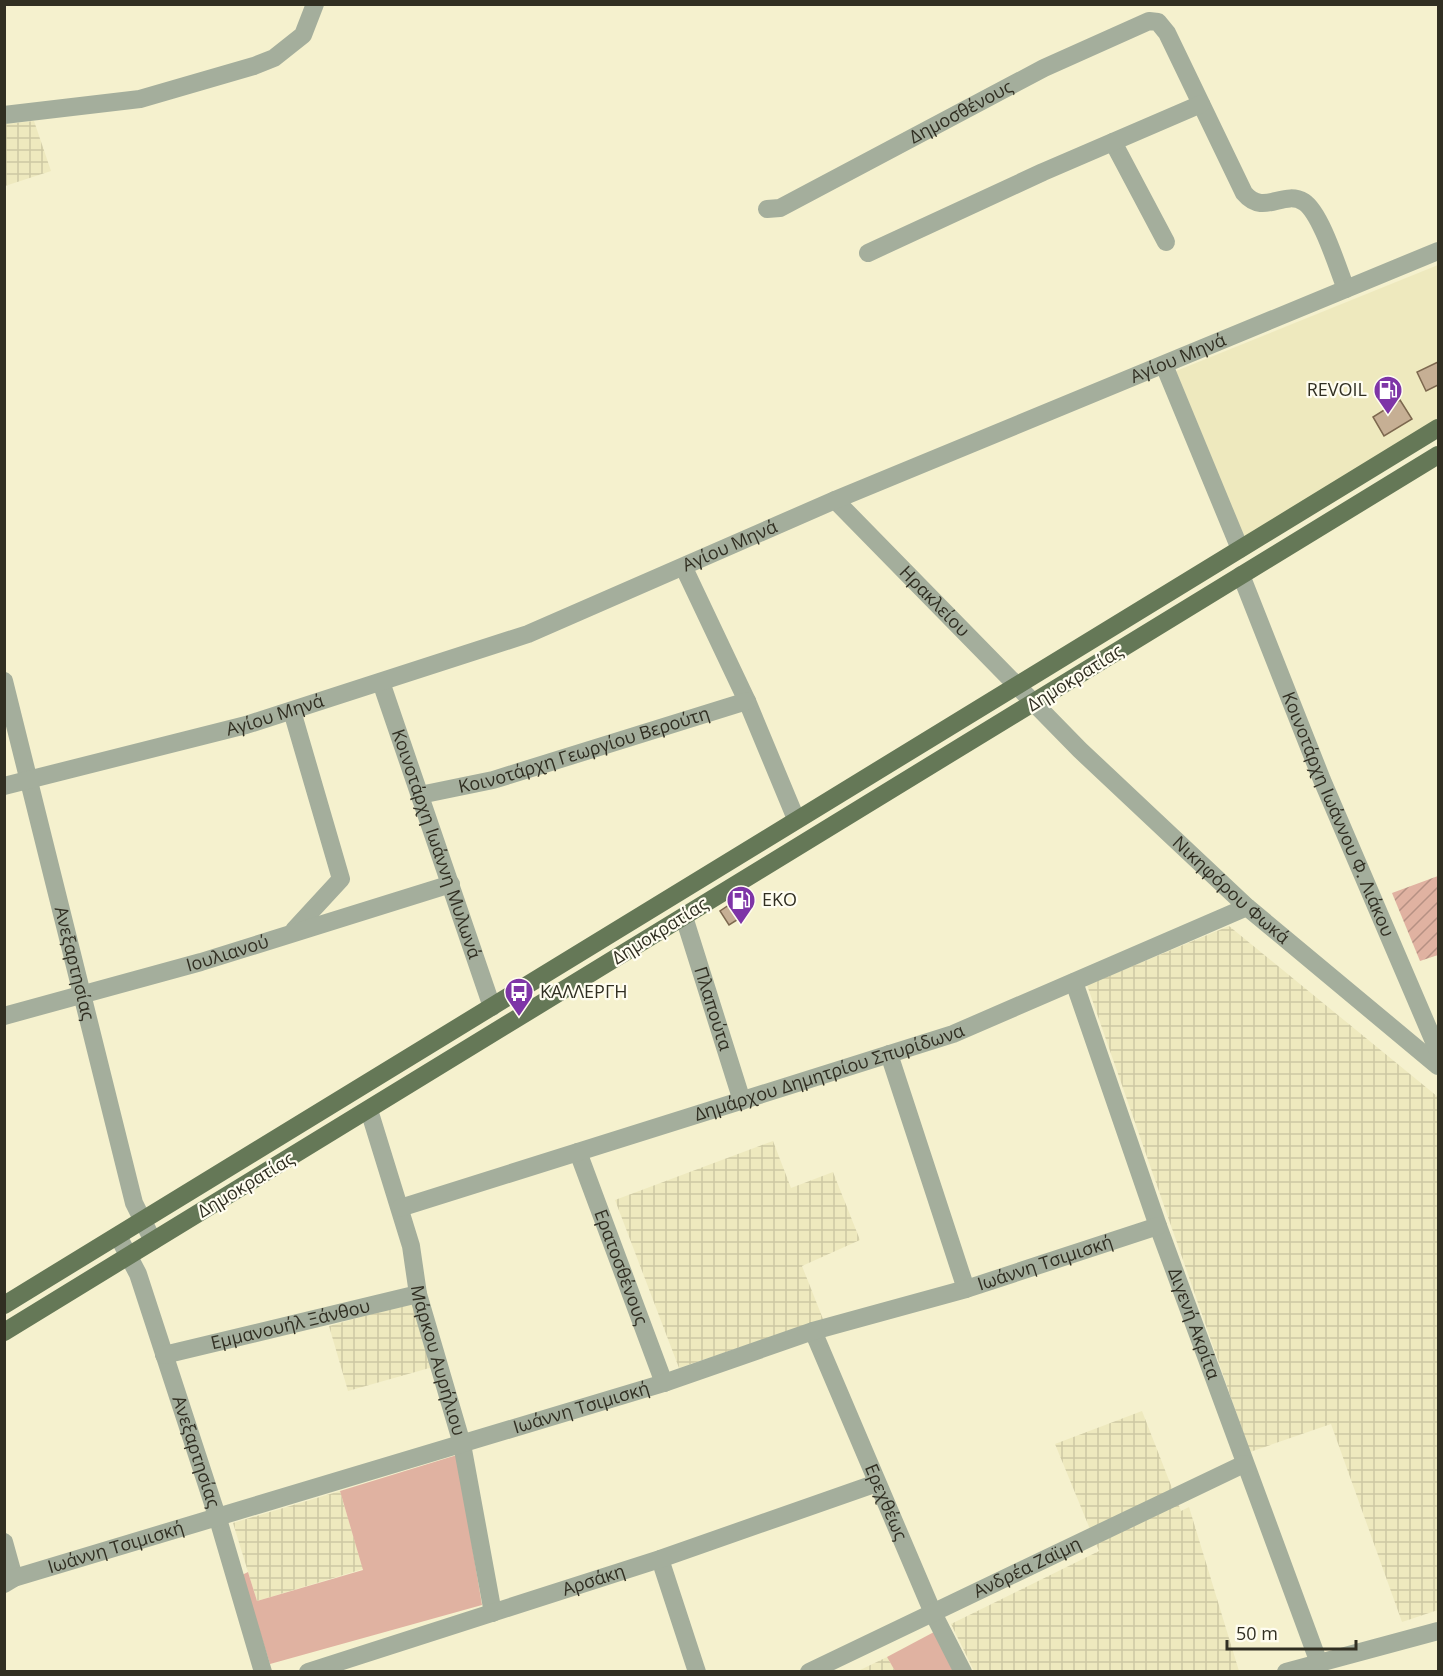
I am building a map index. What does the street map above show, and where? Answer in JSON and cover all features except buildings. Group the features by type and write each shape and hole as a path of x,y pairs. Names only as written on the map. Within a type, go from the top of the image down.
{"main road":[{"name":"Δημοκρατίας","path":"4,1305 1438,428"},
{"name":"Δημοκρατίας","path":"4,1332 1438,455"}],"street":[{"path":"4,115 140,99 254,66 274,58 303,35 315,4"},
{"name":"Δημοσθένους","path":"767,209 780,208 1044,68 1149,21 1158,22 1167,33 1201,104"},
{"path":"868,253 1201,104 1244,193 1250,200 1262,204 1288,198 1304,202 1314,213 1346,289"},
{"path":"1113,142 1166,242"},
{"name":"Αγίου Μηνά","path":"4,786 292,711 528,634 684,568 835,500 1438,251"},
{"path":"1164,364 1240,549"},
{"name":"Ηρακλείου","path":"835,500 1035,703"},
{"path":"684,568 747,701 796,819"},
{"name":"Κοινοτάρχη Ιωάννου Φ. Λιάκου","path":"1241,575 1322,780 1438,1051"},
{"name":"Ανεξαρτησίας","path":"4,681 134,1203 141,1222 153,1241"},
{"name":"Κοινοτάρχη Ιωάννη Μυλωνά","path":"381,682 492,1007"},
{"name":"Κοινοτάρχη Γεωργίου Βερούτη","path":"420,795 493,780 747,701"},
{"name":"Νικηφόρου Φωκά","path":"1035,703 1080,750 1247,908 1438,1066"},
{"path":"292,711 341,879 293,932"},
{"name":"Ιουλιανού","path":"4,1016 201,962 451,884"},
{"name":"Δημάρχου Δημητρίου Σπυρίδωνα","path":"400,1208 953,1034 1247,908"},
{"name":"Πλαπούτα","path":"684,917 742,1101"},
{"name":"Διγενή Ακρίτα","path":"1074,982 1158,1226 1319,1663"},
{"path":"889,1054 966,1289"},
{"name":"Μάρκου Αυρήλιου","path":"369,1110 411,1246 418,1294 462,1444 493,1613"},
{"name":"Ερατοσθένους","path":"578,1152 664,1383"},
{"name":"Ιωάννη Τσιμισκή","path":"9,1581 664,1383 813,1331 966,1289 1158,1226"},
{"name":"Ανεξαρτησίας","path":"118,1236 129,1255 164,1355 218,1519 263,1671"},
{"name":"Εμμανουήλ Ξάνθου","path":"164,1355 418,1294"},
{"name":"Ερεχθέως","path":"813,1331 933,1613 963,1671"},
{"name":"Ανδρέα Ζαϊμη","path":"809,1671 1244,1464"},
{"name":"Αρσάκη","path":"308,1671 660,1559 877,1483"},
{"path":"4,1542 9,1581"},
{"path":"660,1559 697,1671"},
{"path":"1286,1671 1438,1631"}],"shaded area":[{"path":"34,121 51,171 5,186 5,124"},
{"path":"1438,265 1438,421 1245,539 1176,371"},
{"path":"1438,876 1438,955 1420,961 1392,893"},
{"path":"1229,926 1438,1097 1438,1610 1402,1622 1331,1424 1250,1452 1087,985"},
{"path":"773,1141 791,1188 833,1172 860,1240 802,1266 823,1319 679,1368 615,1200"},
{"path":"415,1302 433,1367 348,1391 329,1326"},
{"path":"1142,1411 1181,1511 1189,1507 1239,1671 974,1671 951,1624 1099,1551 1055,1444"},
{"path":"457,1455 482,1605 270,1664 242,1575 248,1572 257,1601 363,1570 340,1491"},
{"path":"340,1491 363,1569 257,1601 233,1523"},
{"path":"934,1632 953,1671 895,1671 887,1657"},
{"path":"887,1657 895,1671 856,1672"}],"place":[{"name":"REVOIL","path":"1388,416"},
{"name":"EKO","path":"741,926"},
{"name":"ΚΑΛΛΕΡΓΗ","path":"519,1018"}]}
